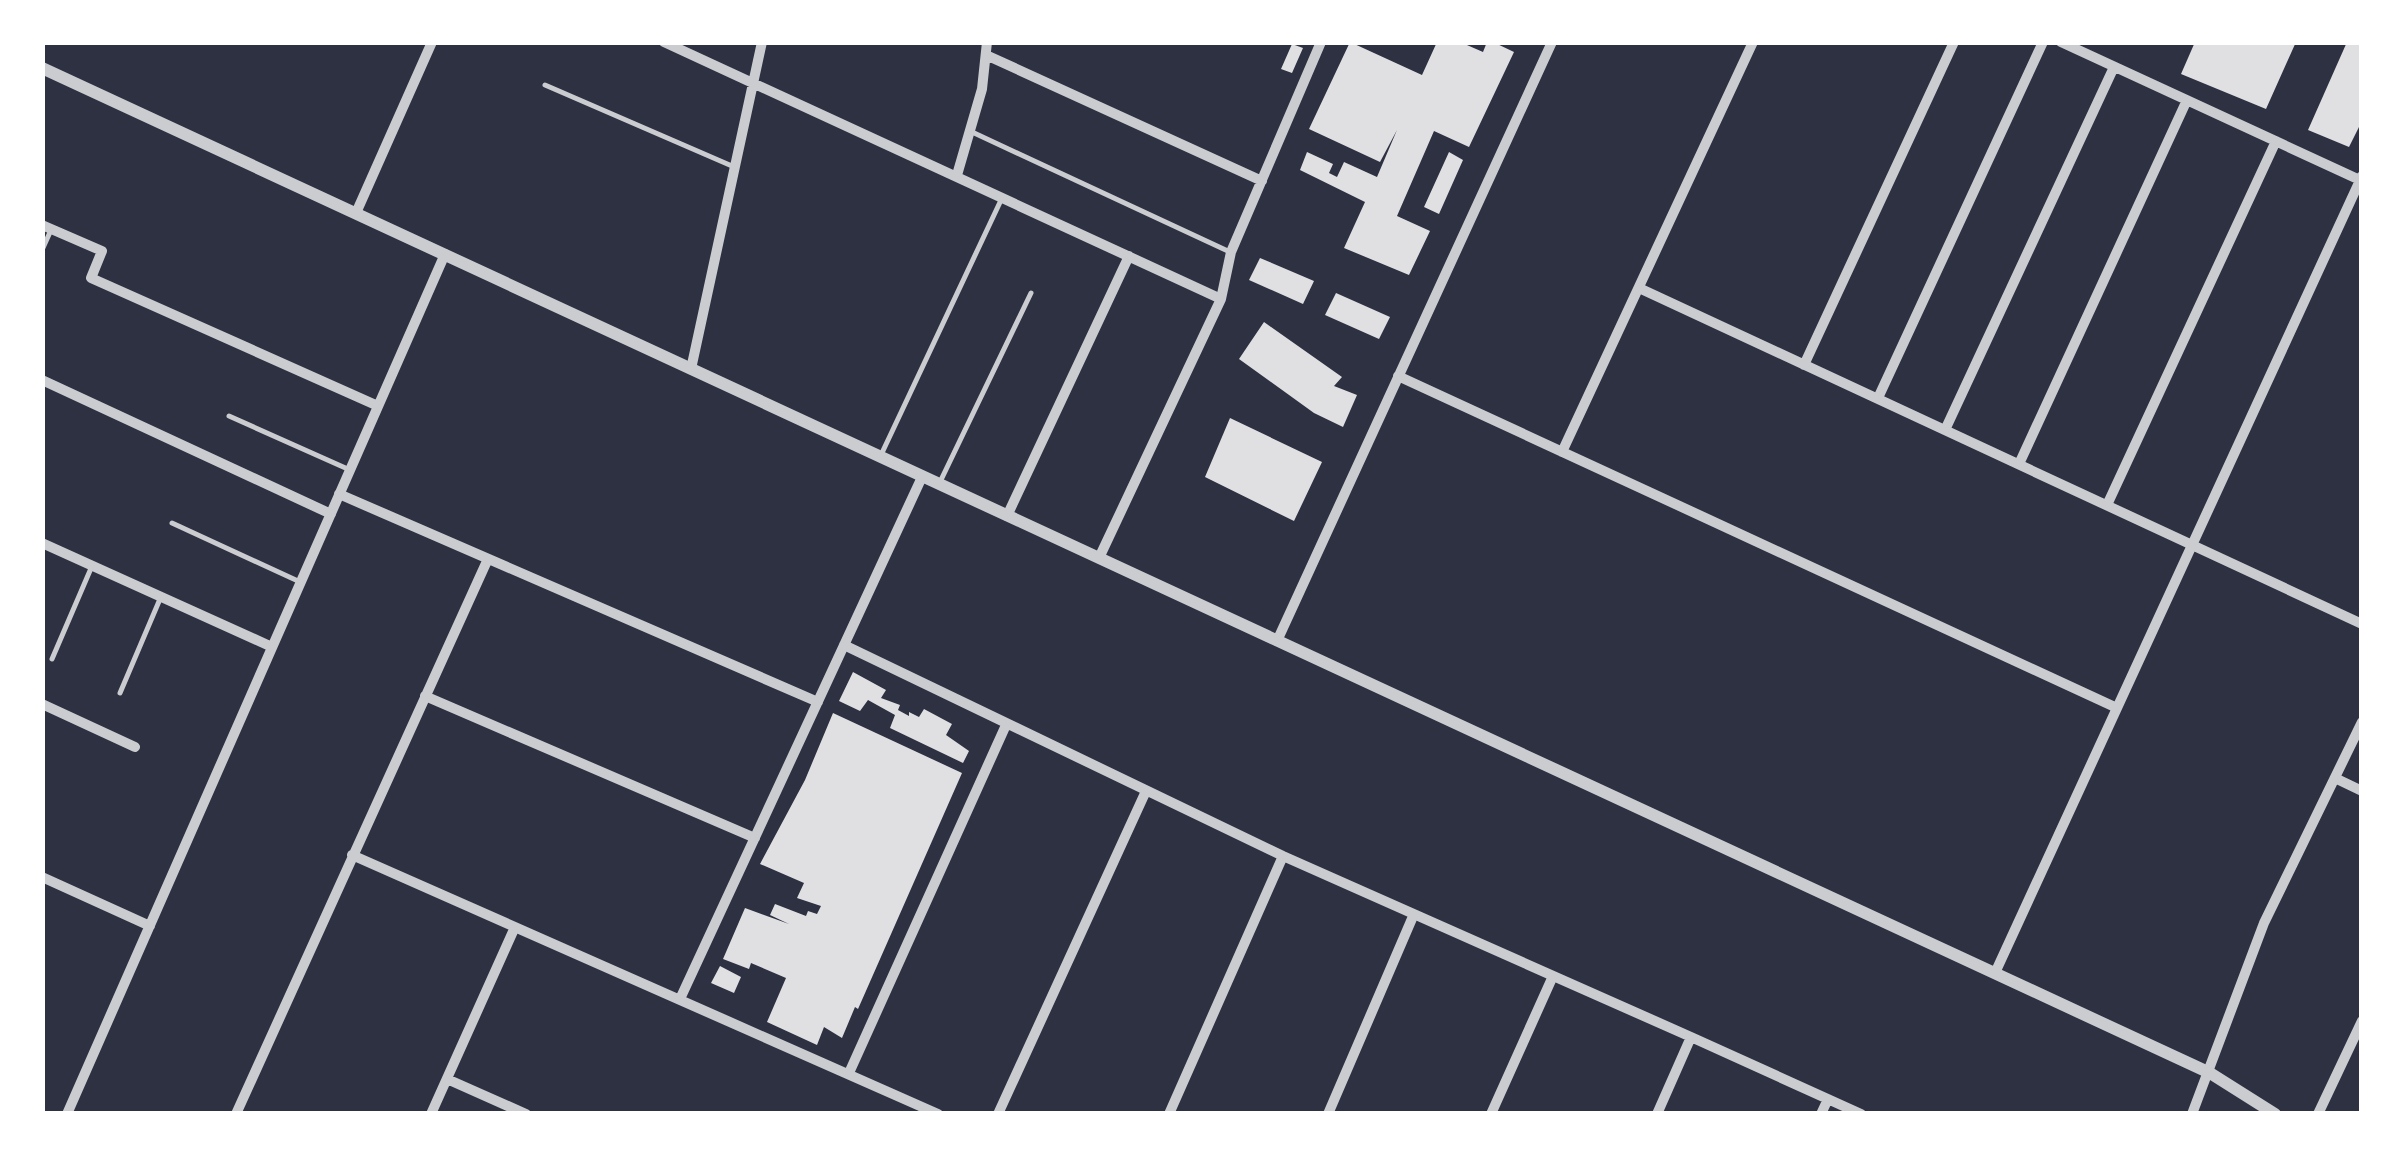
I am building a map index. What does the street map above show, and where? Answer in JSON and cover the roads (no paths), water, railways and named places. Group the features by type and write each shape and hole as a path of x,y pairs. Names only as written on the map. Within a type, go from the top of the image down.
{"street":[{"path":"356,213 432,42"},
{"path":"664,42 1221,299"},
{"path":"691,369 732,166 762,42"},
{"path":"1100,558 1221,299 1230,252 1322,42"},
{"path":"1277,640 1552,42"},
{"path":"1562,452 1752,42"},
{"path":"1804,365 1954,42"},
{"path":"1878,398 2043,42"},
{"path":"1995,973 2361,179 2062,42"},
{"path":"957,174 987,49 1262,181"},
{"path":"1945,430 2114,67"},
{"path":"42,68 2210,1073 2276,1114"},
{"path":"2019,464 2188,100"},
{"path":"2108,505 2276,142"},
{"path":"47,226 102,251 91,278 378,406"},
{"path":"67,1114 445,254"},
{"path":"1007,516 1129,256"},
{"path":"1638,288 2362,624"},
{"path":"1398,376 2117,708"},
{"path":"42,380 330,514"},
{"path":"680,999 922,477"},
{"path":"339,494 818,702"},
{"path":"42,544 272,646"},
{"path":"236,1114 487,561"},
{"path":"844,646 1283,856 1861,1114"},
{"path":"425,696 755,838"},
{"path":"42,704 135,747"},
{"path":"2192,1114 2264,923 2362,722"},
{"path":"850,1074 1006,725"},
{"path":"2337,779 2362,791"},
{"path":"998,1114 1146,791"},
{"path":"352,855 938,1114"},
{"path":"1169,1114 1283,856"},
{"path":"42,877 150,926"},
{"path":"1328,1114 1414,914"},
{"path":"431,1114 516,926"},
{"path":"1491,1114 1553,976"},
{"path":"2318,1114 2362,1021"},
{"path":"1657,1114 1691,1037"},
{"path":"447,1079 526,1114"},
{"path":"1821,1114 1828,1099"}],"lane":[{"path":"545,86 732,166"},
{"path":"970,131 1230,252"},
{"path":"880,458 1002,196"},
{"path":"42,250 47,226"},
{"path":"939,485 1031,292"},
{"path":"229,416 350,470"},
{"path":"172,523 301,582"},
{"path":"52,659 92,566"},
{"path":"120,693 161,597"}]}
